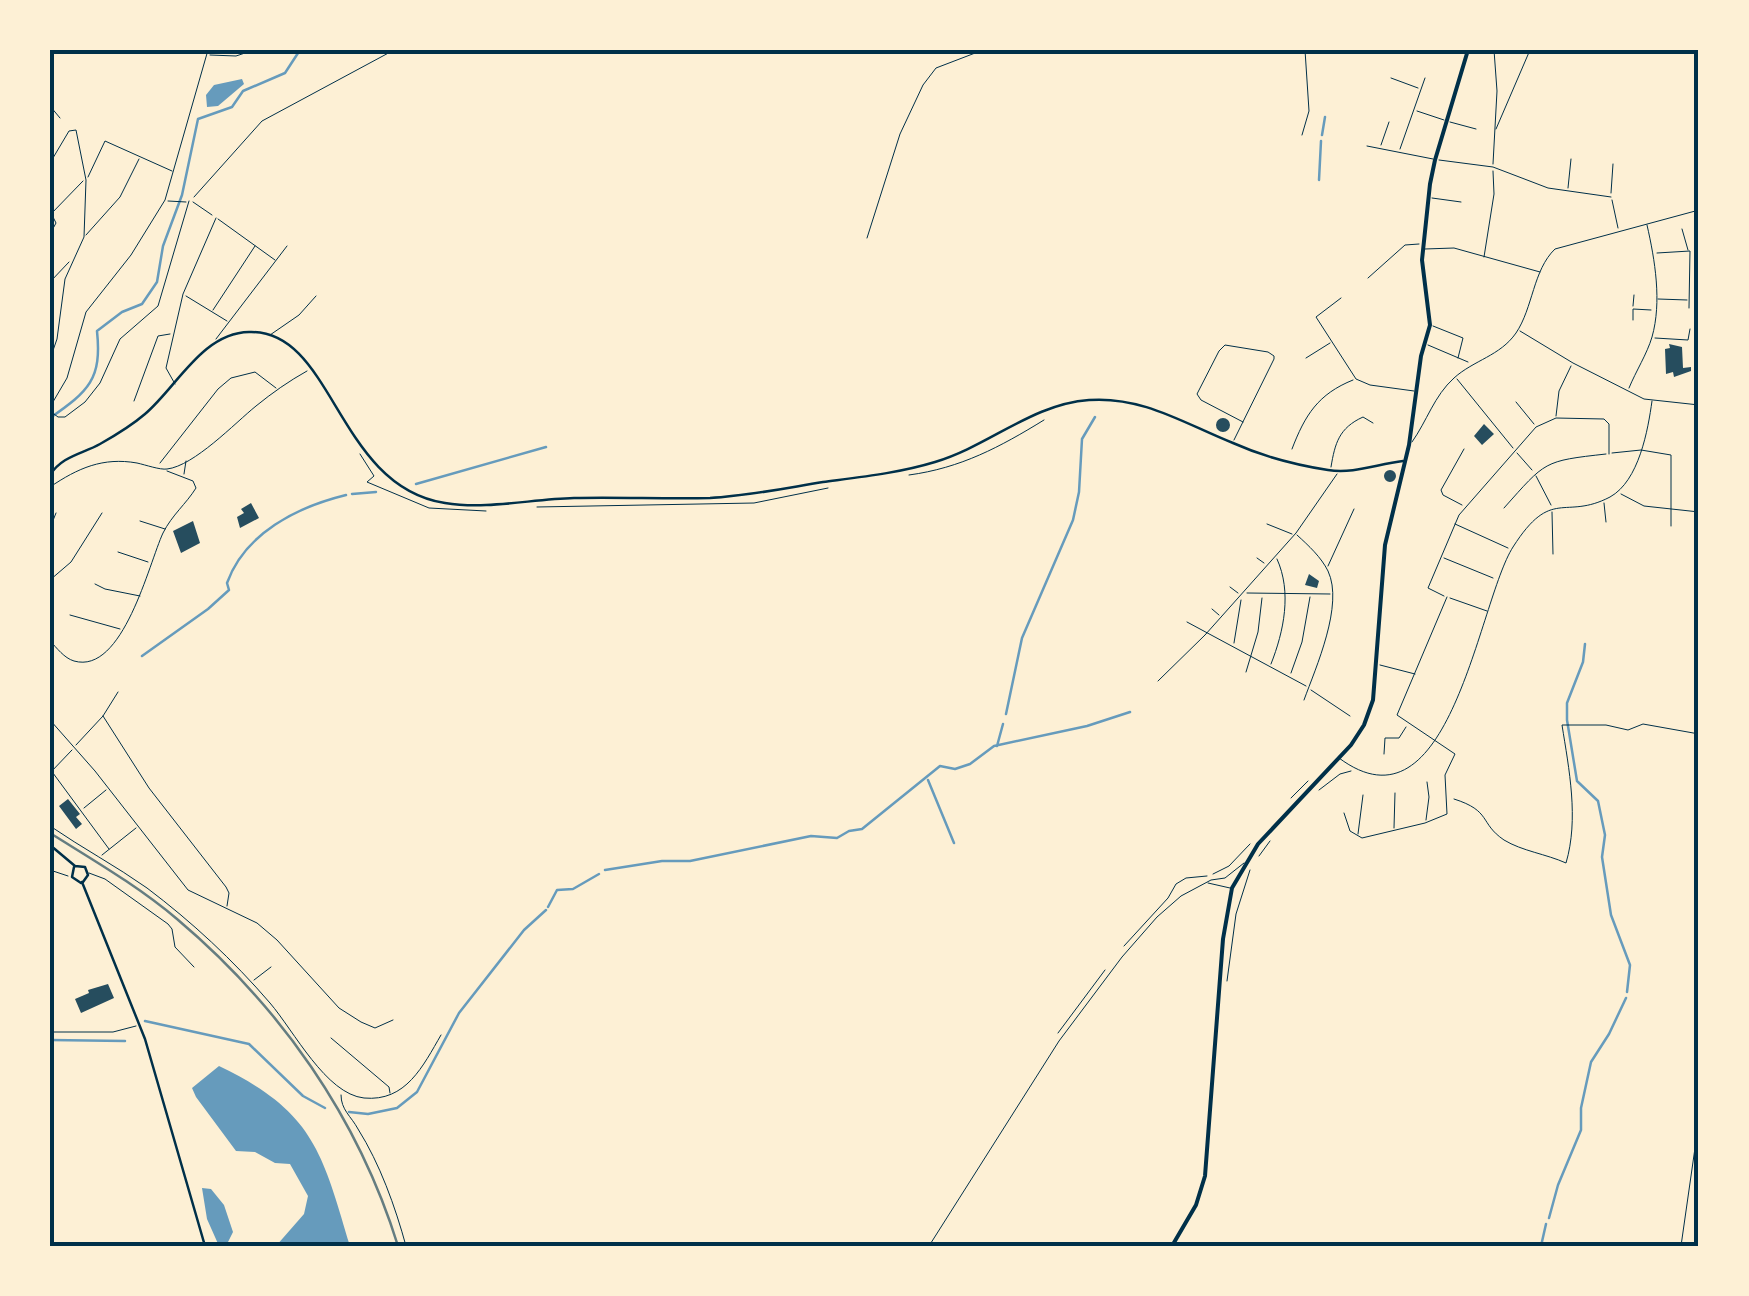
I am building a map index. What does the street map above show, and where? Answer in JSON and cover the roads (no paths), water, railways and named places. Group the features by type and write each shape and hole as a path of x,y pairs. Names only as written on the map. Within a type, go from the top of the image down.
{"main road":[{"path":"1172,1246 1196,1205 1204,1176 1224,927 1233,886 1246,860 1360,734 1375,688 1385,544 1409,444 1430,325 1422,247 1429,197 1435,160 1468,50"}],"street":[{"path":"190,202 158,306 120,340 93,394 65,416 58,417 50,410 67,378 86,312 131,255 165,200 208,52 236,56 254,50"},
{"path":"1484,257 1494,194 1494,50"},
{"path":"1509,50 1516,53"},
{"path":"1495,130 1530,50"},
{"path":"1391,78 1421,89"},
{"path":"1399,152 1425,78"},
{"path":"50,106 60,118"},
{"path":"1414,110 1476,128"},
{"path":"1380,148 1389,122"},
{"path":"50,163 69,131 76,130 86,180 84,237"},
{"path":"50,234 56,223 51,215 86,180 105,141 175,173"},
{"path":"1367,146 1493,168 1548,188 1611,196"},
{"path":"50,359 57,339 63,284 72,262 84,237 120,197 140,157"},
{"path":"1568,191 1570,159"},
{"path":"1612,164 1611,196 1618,231"},
{"path":"1429,197 1461,202"},
{"path":"165,200 190,202 275,260"},
{"path":"1409,444 1438,395 1455,376 1471,363 1500,350 1518,330 1541,272 1555,249 1699,210"},
{"path":"175,384 166,372 183,294 216,218"},
{"path":"1627,391 1652,338 1654,253 1647,225"},
{"path":"1682,229 1689,252 1690,308"},
{"path":"1368,278 1405,245 1454,248 1541,272"},
{"path":"213,310 255,246"},
{"path":"50,475 59,462 128,427 175,384 216,342 287,246"},
{"path":"1654,253 1689,252"},
{"path":"50,282 65,264 72,262"},
{"path":"183,294 228,321"},
{"path":"1633,320 1634,295"},
{"path":"270,335 316,296"},
{"path":"1341,298 1316,317 1356,379 1417,392"},
{"path":"1655,299 1690,300"},
{"path":"1633,309 1655,310"},
{"path":"1430,325 1463,338 1458,358"},
{"path":"1652,338 1688,340 1690,329"},
{"path":"1518,330 1627,391 1652,401 1699,405"},
{"path":"216,342 239,332 270,335 297,350 356,442 380,470 416,496 462,505 578,498 712,498 756,493 937,462 1035,414 1071,402 1114,400 1160,411 1232,443 1331,470 1404,462"},
{"path":"134,400 158,336 174,334"},
{"path":"1306,358 1332,341"},
{"path":"1424,344 1471,363"},
{"path":"1232,443 1243,422 1274,360 1272,353 1225,345 1218,350 1198,390 1201,400 1243,422"},
{"path":"1556,418 1559,391 1573,363"},
{"path":"165,470 186,461 228,432 278,390 312,368"},
{"path":"157,467 211,397 232,378 256,372 278,390"},
{"path":"1455,376 1535,473 1552,508 1553,554"},
{"path":"1292,449 1313,406 1326,393 1356,379"},
{"path":"1339,758 1353,768 1379,774 1401,771 1424,757 1436,742 1465,678 1496,580 1511,550 1536,517 1552,508 1603,500 1618,492 1641,450 1652,401"},
{"path":"1516,402 1536,427"},
{"path":"1331,470 1342,431 1364,418 1373,424"},
{"path":"1487,611 1428,588 1465,507 1536,427 1556,418 1604,418 1609,424 1608,454"},
{"path":"1413,422 1424,423"},
{"path":"1464,449 1441,490 1465,507"},
{"path":"1504,508 1535,473 1558,460 1641,450 1671,456 1671,526"},
{"path":"50,486 84,467 127,461 157,467 196,483 165,529 140,596 123,630 106,651 86,662 67,658 50,641"},
{"path":"183,478 186,461"},
{"path":"1158,681 1296,534 1338,471"},
{"path":"1618,492 1636,504 1699,512"},
{"path":"1603,500 1606,522"},
{"path":"1327,568 1354,508"},
{"path":"50,528 56,513"},
{"path":"50,580 71,562 102,513"},
{"path":"140,521 165,529"},
{"path":"1267,524 1296,534 1327,568 1334,593 1326,634 1304,700"},
{"path":"1454,524 1511,550"},
{"path":"118,552 151,562"},
{"path":"1271,665 1280,638 1286,595 1275,556"},
{"path":"1440,556 1496,580"},
{"path":"1258,558 1266,566"},
{"path":"96,584 140,596"},
{"path":"1230,587 1240,597 1240,617 1232,646"},
{"path":"1246,590 1262,595 1334,593"},
{"path":"1246,672 1262,595"},
{"path":"1290,676 1302,642 1310,595"},
{"path":"1344,813 1350,831 1367,838 1446,816 1445,775 1455,754 1398,718 1397,711 1447,597"},
{"path":"1212,609 1221,617"},
{"path":"70,615 123,630"},
{"path":"1187,622 1271,665 1350,716"},
{"path":"1375,664 1415,674"},
{"path":"110,849 50,771 103,716 118,692"},
{"path":"103,716 149,788 230,893 227,906"},
{"path":"50,720 188,890 227,906 266,930 351,1017 375,1028 393,1020"},
{"path":"1384,754 1385,738 1399,738 1408,724"},
{"path":"1426,782 1430,797 1426,823"},
{"path":"82,810 109,788"},
{"path":"1394,794 1394,831"},
{"path":"1357,837 1364,795"},
{"path":"50,826 184,917 251,982 342,1091 364,1098 402,1090 416,1076 442,1035"},
{"path":"100,857 138,826"},
{"path":"50,845 75,866 84,866 88,873 105,878 168,924 175,947 194,967"},
{"path":"929,1246 1071,1023 1156,917 1188,891 1204,882 1225,878 1246,860"},
{"path":"71,876 75,866"},
{"path":"50,876 52,871 82,882"},
{"path":"82,882 88,873"},
{"path":"1225,878 1233,886"},
{"path":"82,882 145,1039 205,1246"},
{"path":"1204,882 1233,886"},
{"path":"251,982 271,967"},
{"path":"50,1032 113,1032 140,1026"},
{"path":"332,1038 389,1088 390,1095"}],"water":[{"path":"242,79 244,84 218,106 207,107 206,95 214,85"},
{"path":"219,1066 275,1100 309,1137 331,1184 350,1246 276,1246 304,1214 308,1196 290,1164 275,1163 255,1152 236,1151 196,1097 192,1088"},
{"path":"202,1188 211,1189 224,1205 233,1232 226,1246 219,1246 207,1219"}],"waterway":[{"path":"50,418 74,400 95,373 97,331 122,312 142,304 157,282 163,246 182,195 198,119 232,107 243,91 285,73 300,50"},
{"path":"1322,135 1325,117"},
{"path":"1319,180 1321,141"},
{"path":"1006,714 1022,638 1073,520 1082,439 1095,417"},
{"path":"416,484 546,447"},
{"path":"352,494 376,492"},
{"path":"142,656 229,590 227,583 235,565 260,536 292,515 346,495"},
{"path":"1585,644 1583,662 1567,703 1567,720 1577,781 1598,801 1605,835 1602,857 1611,915 1630,965 1627,992"},
{"path":"605,870 690,861 811,836 837,838 862,829 940,766 955,769 970,764 994,746 1087,726 1130,712"},
{"path":"997,746 1003,724"},
{"path":"928,780 954,843"},
{"path":"548,907 557,890 573,889 599,874"},
{"path":"349,1112 368,1114 397,1108 417,1092 459,1013 524,930 546,910"},
{"path":"1549,1218 1581,1130 1581,1108 1591,1062 1626,998"},
{"path":"145,1021 249,1044 303,1096 325,1108"},
{"path":"50,1040 125,1041"},
{"path":"1541,1246 1546,1224"}],"railway":[{"path":"50,833 131,884 177,919 282,1027 338,1109 381,1198 398,1246"}]}
